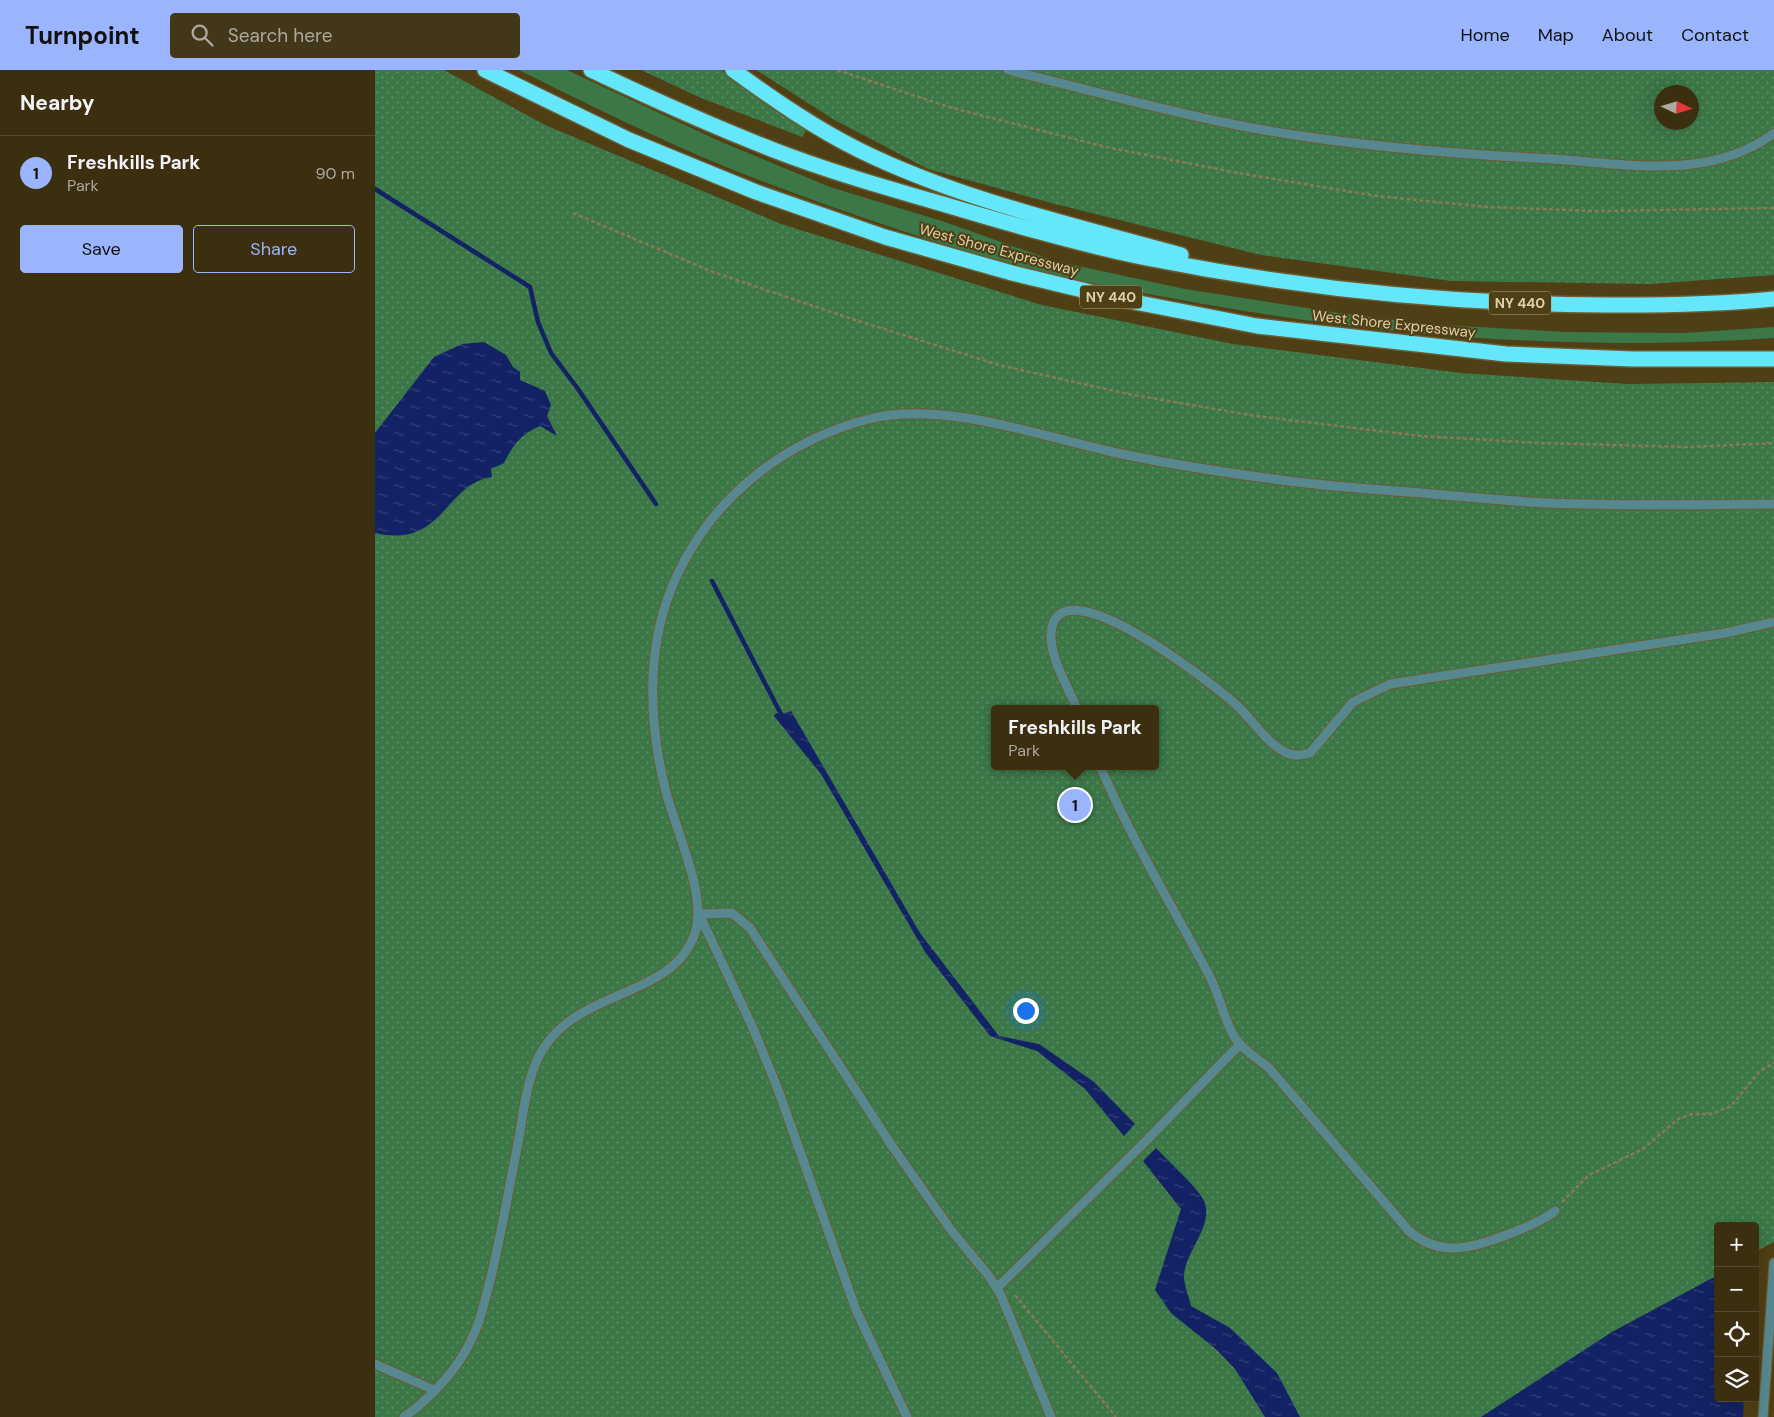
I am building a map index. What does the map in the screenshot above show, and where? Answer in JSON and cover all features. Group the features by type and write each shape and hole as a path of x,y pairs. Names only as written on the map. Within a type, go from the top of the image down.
{"highway":[{"name":"West Shore Expressway","path":"485,70 629,140 756,192 885,237 1011,273 1124,300 1257,326 1507,354 1633,359 1774,359"},
{"name":"West Shore Expressway","path":"591,70 654,100 773,150 895,190 1028,229 1140,257 1267,279 1398,296 1520,303 1642,306 1774,298"},
{"path":"733,70 774,100 860,151 931,181 1034,214 1267,279"}],"lane":[{"path":"1008,70 1149,105 1287,134 1478,155 1680,166 1729,156 1753,146 1774,133"},
{"path":"907,1417 856,1310 764,1056 699,914 688,862 665,791 655,735 653,685 661,622 670,592 684,560 723,505 743,484 771,462 823,435 873,418 911,416 961,418 1172,464 1343,488 1551,503 1774,504"},
{"path":"1075,705 1053,650 1051,636 1052,624 1057,618 1074,610 1096,613 1154,645 1215,686 1236,704 1277,747 1293,755 1310,753 1353,702 1390,684 1715,635 1774,622"},
{"path":"1102,770 1120,814 1143,858 1210,976 1235,1037 1240,1044 1269,1068 1373,1192 1419,1239 1439,1247 1469,1248 1542,1220 1555,1211"},
{"path":"699,914 732,913 750,928 892,1146 951,1230 997,1288 1051,1417"},
{"path":"404,1417 434,1390 467,1349 480,1317 495,1260 527,1093 540,1053 560,1028 580,1012 648,982 672,968 684,956 691,942 697,928 699,914"},
{"path":"997,1288 1240,1044"},
{"path":"1763,1417 1774,1262"},
{"path":"375,1364 434,1390"}],"path":[{"path":"837,70 952,108 1107,147 1238,173 1377,196 1487,207 1597,211 1774,208"},
{"path":"573,213 713,272 849,318 999,365 1128,394 1256,416 1421,436 1540,443 1688,447 1774,443"},
{"path":"1555,1211 1574,1188 1589,1175 1643,1149 1678,1119 1692,1114 1711,1114 1731,1106 1760,1071 1774,1063"},
{"path":"997,1288 1010,1291 1023,1303 1116,1417"}],"green space":[{"path":"375,70 444,70 545,125 781,224 1042,305 1233,344 1461,373 1629,384 1774,382 1774,1417 375,1417"},
{"path":"519,70 567,70 717,140 830,187 945,222 1055,261 1185,289 1339,313 1427,324 1565,332 1683,333 1774,327 1774,338 1624,343 1474,338 1324,323 1250,312 1080,281 1008,264 952,247 790,192 674,144"},
{"path":"641,70 722,70 807,129 802,137 701,98"},
{"path":"756,70 1774,70 1774,275 1650,284 1451,281 1261,255 1055,204 928,169 833,119"}],"water":[{"path":"484,342 506,355 513,367 520,372 520,380 545,391 551,405 547,416 557,436 540,426 528,432 510,451 504,463 491,469 492,477 476,482 463,491 430,524 416,532 398,535 375,533 375,433 434,357 462,344"},
{"path":"791,711 920,933 999,1036 1039,1044 1094,1082 1135,1124 1124,1136 1085,1089 1037,1051 990,1036 925,952 821,774 774,716 776,713 782,714"},
{"path":"1156,1148 1200,1194 1206,1209 1203,1229 1185,1269 1184,1279 1191,1306 1230,1328 1277,1373 1300,1417 1265,1417 1235,1369 1217,1350 1171,1313 1155,1290 1181,1209 1143,1161"},
{"path":"1714,1277 1714,1402 1759,1402 1774,1417 1481,1417 1612,1332"}],"pier":[{"path":"1774,1242 1774,1417 1743,1417 1744,1402 1759,1402 1759,1250"}],"waterway":[{"path":"375,189 530,287 538,322 551,353 578,389 656,504"},
{"path":"712,581 783,718"}],"place":[{"name":"Freshkills Park","path":"1075,805"}]}
